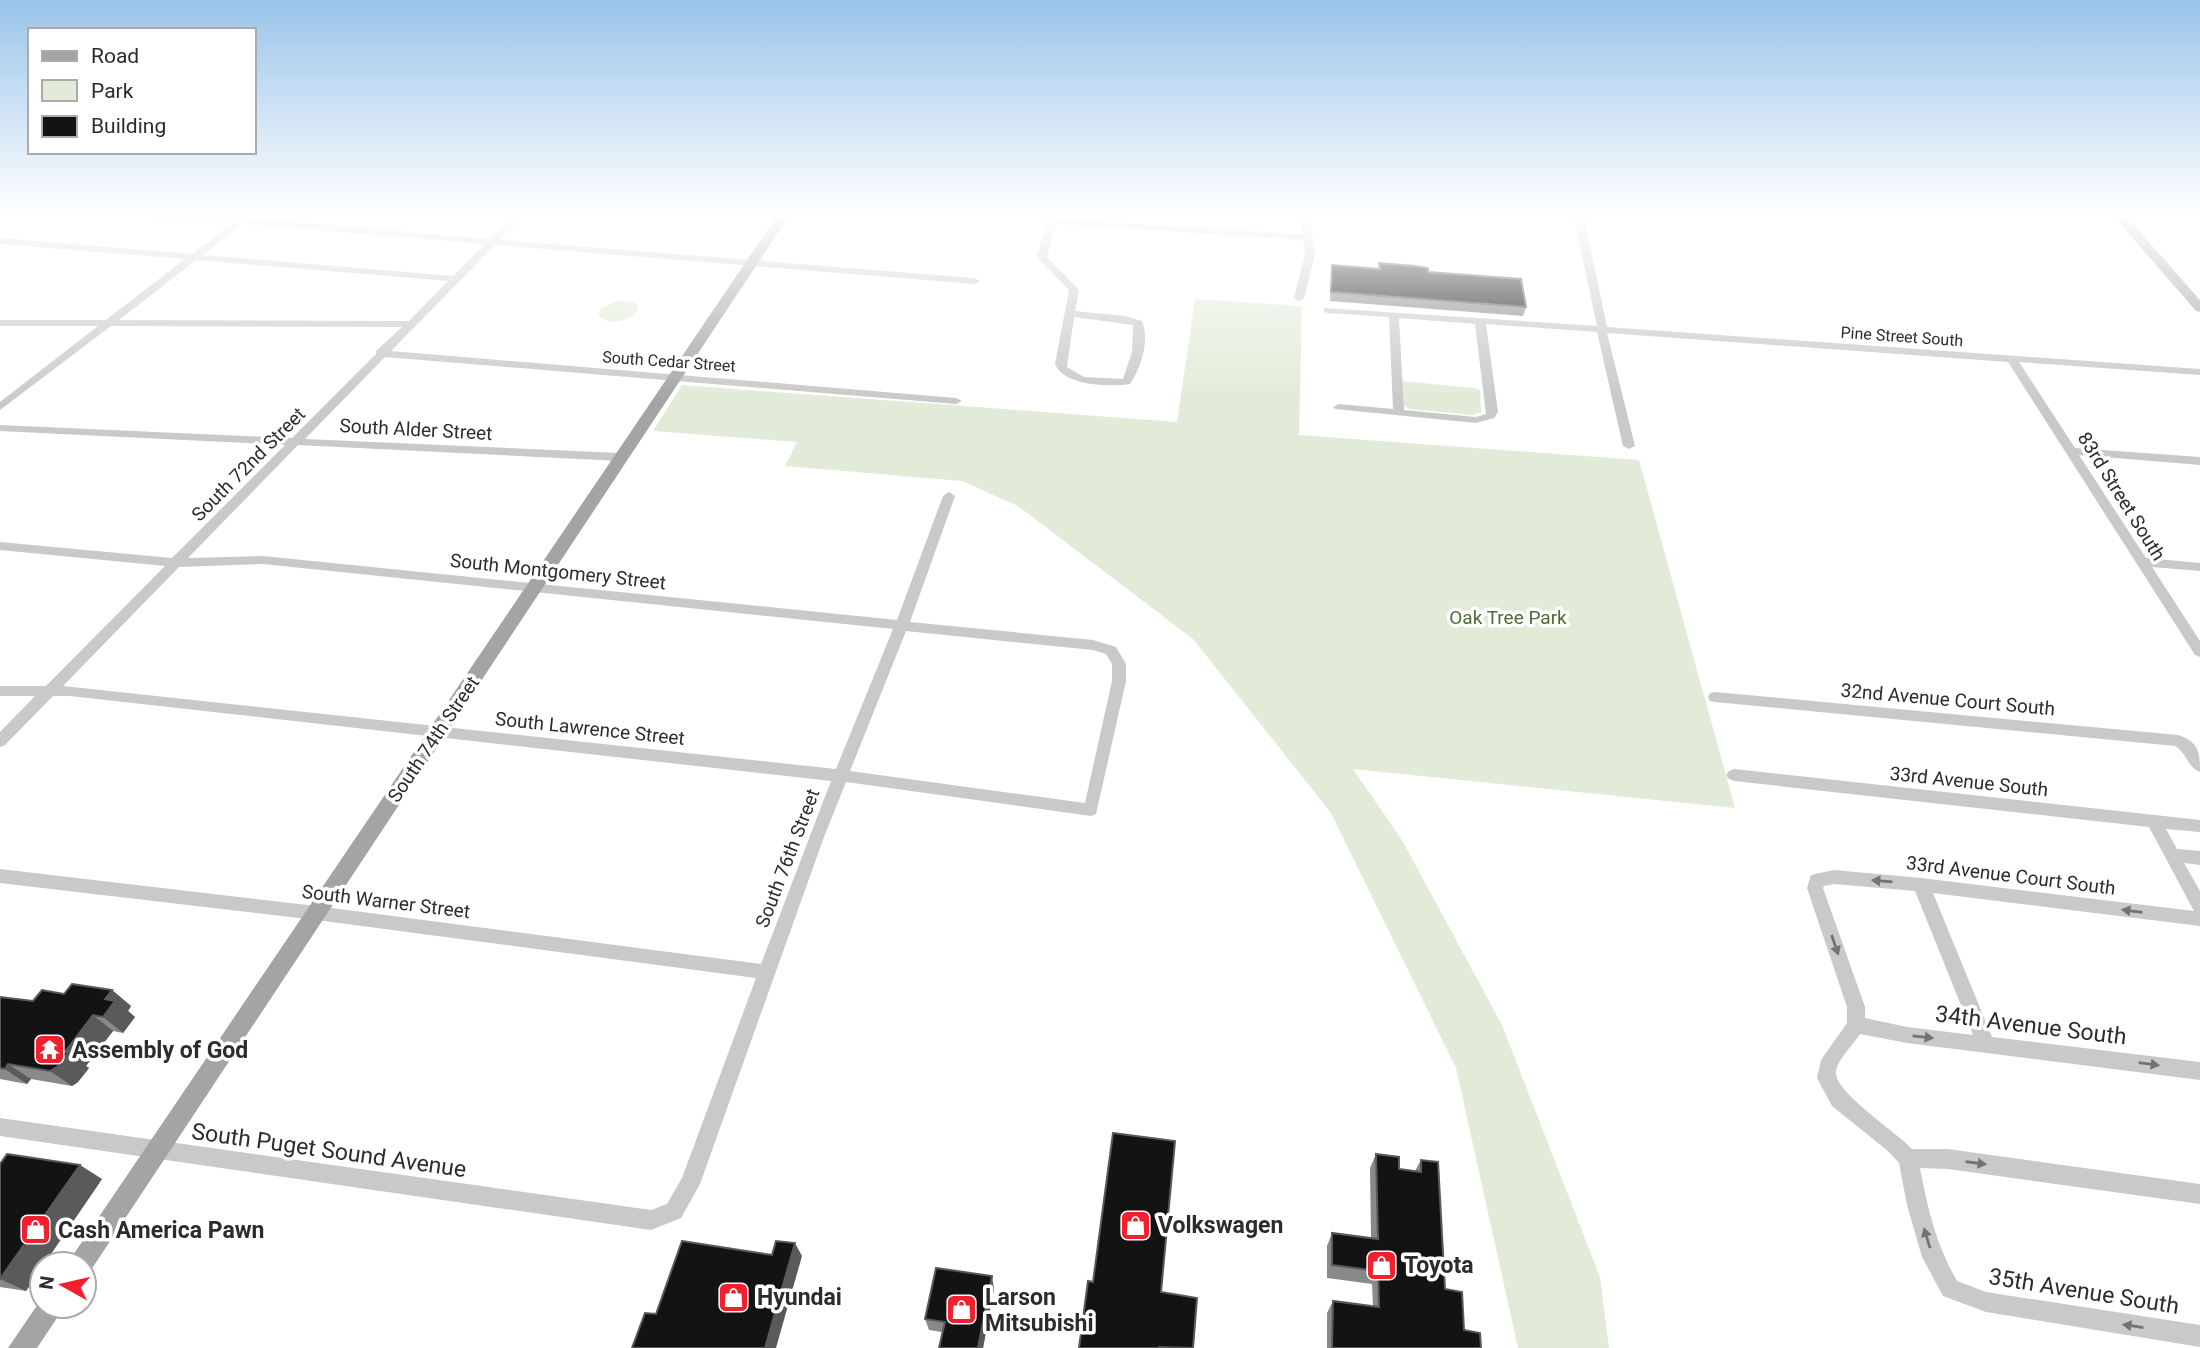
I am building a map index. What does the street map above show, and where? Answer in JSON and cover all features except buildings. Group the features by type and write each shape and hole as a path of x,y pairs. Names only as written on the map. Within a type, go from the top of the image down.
{"main road":[{"name":"South 74th Street","path":"90,1250 742,276"},
{"path":"2173,276 2200,307"},
{"path":"21,1348 42,1320"}],"street":[{"path":"0,407 170,276"},
{"path":"419,276 456,279"},
{"name":"South 72nd Street","path":"0,741 459,276"},
{"path":"915,276 975,281"},
{"path":"1060,276 1074,290 1060,364 1062,369 1082,380 1119,383 1129,379 1141,331 1138,323 1070,314"},
{"path":"1299,298 1305,276"},
{"path":"1591,276 1602,338 1629,446"},
{"name":"Pine Street South","path":"1328,310 2013,361 2200,372"},
{"path":"1394,315 1399,412"},
{"path":"1339,407 1456,418 1486,418 1492,412 1480,321"},
{"path":"0,323 410,324"},
{"name":"South Cedar Street","path":"380,353 956,401"},
{"name":"83rd Street South","path":"2013,361 2200,652"},
{"name":"South Alder Street","path":"0,428 620,457"},
{"path":"2071,451 2200,460"},
{"name":"South 76th Street","path":"652,1220 674,1211 690,1184 816,837 902,625 948,496"},
{"name":"South Montgomery Street","path":"0,546 175,563 263,560 1093,645 1111,650 1119,664 1119,681 1091,810"},
{"path":"2141,562 2200,567"},
{"name":"South Lawrence Street","path":"0,691 70,691 438,731 843,776 1091,810"},
{"name":"32nd Avenue Court South","path":"1715,697 2178,741 2187,746 2200,766"},
{"name":"33rd Avenue South","path":"1734,775 2200,826"},
{"path":"2154,822 2200,907"},
{"path":"2172,855 2200,858"},
{"name":"South Warner Street","path":"0,876 316,913 767,972"},
{"name":"33rd Avenue Court South","path":"1856,1025 1856,1007 1815,888 1816,880 1833,877 1921,885 2200,919"},
{"path":"1921,885 1986,1044"},
{"path":"1856,1025 1827,1066 1826,1078 1839,1100 1895,1144 1908,1158 1948,1159 2200,1194"},
{"name":"34th Avenue South","path":"1856,1025 1907,1035 2200,1071"},
{"name":"South Puget Sound Avenue","path":"0,1127 652,1220"},
{"name":"35th Avenue South","path":"1908,1158 1914,1194 1933,1257 1950,1289 1986,1302 2200,1336"}],"green space":[{"name":"Oak Tree Park","path":"1195,299 1302,306 1299,435 1639,460 1735,808 1353,769 1402,840 1502,1025 1600,1277 1609,1348 1518,1348 1456,1068 1331,813 1193,639 1018,506 962,481 785,466 797,442 653,431 682,385 1177,422"},
{"path":"618,301 633,302 638,306 638,311 629,318 613,322 598,316 601,308"},
{"path":"1400,381 1480,390 1481,412 1472,415 1409,409 1404,406"}],"place":[{"name":"Assembly of God","path":"49,1050"},
{"name":"Volkswagen","path":"1135,1225"},
{"name":"Cash America Pawn","path":"35,1230"},
{"name":"Toyota","path":"1381,1265"},
{"name":"Hyundai","path":"734,1297"},
{"name":"Larson Mitsubishi","path":"962,1310"}]}
